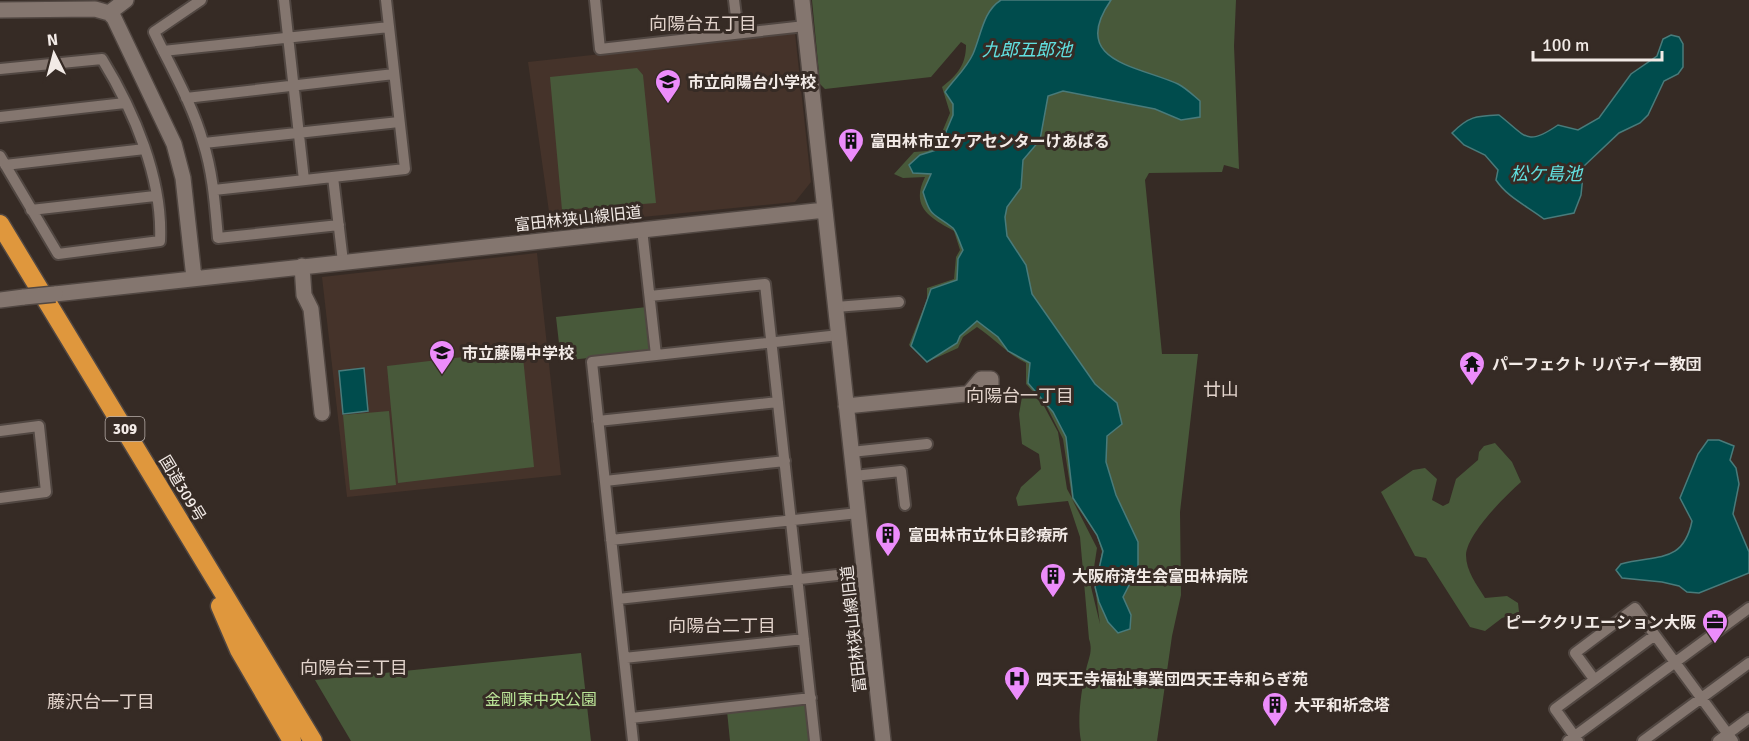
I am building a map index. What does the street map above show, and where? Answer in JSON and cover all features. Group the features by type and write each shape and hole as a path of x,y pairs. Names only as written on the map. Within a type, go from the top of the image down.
{"highway":[{"name":"国道309号","path":"0,224 313,741"},
{"name":"国道309号","path":"0,244 301,741"},
{"name":"309","path":"220,606 239,650 292,741"},
{"name":"309","path":"249,634 325,741"}],"street":[{"path":"109,13 126,0"},
{"path":"201,0 154,32 186,98 204,143 214,190 218,238 339,225"},
{"path":"284,0 304,180"},
{"path":"214,190 405,169 386,0"},
{"path":"595,0 600,48 805,26"},
{"path":"734,0 738,33"},
{"path":"802,0 825,210"},
{"path":"0,10 95,9 109,13 160,111 174,144 183,178 194,278"},
{"path":"163,51 389,27"},
{"path":"0,69 100,58 145,149 156,196 160,237 158,244 58,254 2,160 145,149"},
{"path":"186,98 394,74"},
{"path":"0,117 124,103"},
{"path":"204,143 399,122"},
{"path":"333,177 343,262"},
{"path":"31,210 156,196"},
{"name":"富田林狭山線旧道","path":"0,300 825,210 883,741"},
{"path":"642,229 656,355"},
{"path":"302,266 304,295 311,309 322,413"},
{"path":"650,296 765,284 815,741"},
{"path":"836,308 899,302"},
{"path":"633,741 592,362 838,335"},
{"path":"846,406 970,392"},
{"path":"598,421 778,402"},
{"path":"0,431 39,426 46,492 0,498"},
{"path":"851,452 927,444"},
{"path":"604,481 785,461"},
{"path":"854,476 901,471 905,505"},
{"path":"611,540 858,513"},
{"path":"618,599 864,572"},
{"path":"1594,680 1575,653 1635,608 1730,737"},
{"path":"1655,634 1555,709 1574,739 1749,608"},
{"path":"624,658 804,639"},
{"path":"1643,741 1749,663"},
{"path":"631,718 811,698"},
{"path":"1718,741 1730,737 1749,718"}],"shaded area":[{"name":"市立向陽台小学校","path":"795,33 811,182 795,202 551,226 528,62"},
{"name":"市立藤陽中学校","path":"537,253 561,475 347,497 322,277"}],"green space":[{"path":"812,0 1236,0 1234,46 1239,169 1224,165 1222,172 1149,173 1145,180 1162,354 1198,354 1180,512 1181,595 1172,636 1157,741 1081,741 1080,706 1091,647 1080,537 1068,501 1018,506 1016,498 1021,487 1041,469 1039,454 1022,444 1019,414 1023,391 1036,398 1044,406 1058,432 1067,489 1072,498 1063,439 1047,407 1026,384 1026,363 1012,355 977,327 963,337 958,348 927,362 909,345 927,299 927,288 954,279 956,257 960,250 954,231 930,216 921,204 921,187 925,177 903,178 894,174 914,152 927,151 940,137 950,113 942,87 960,69 966,45 961,42 931,77 825,89 820,84","holes":["1072,499 1097,536 1102,552 1095,587 1100,624 1091,587 1097,548"]},
{"path":"637,68 643,75 656,203 562,210 550,77"},
{"path":"647,307 652,351 561,361 556,317"},
{"path":"515,351 523,357 534,467 398,483 387,366"},
{"path":"389,411 396,485 350,490 343,415"},
{"path":"1495,443 1512,462 1521,482 1480,526 1468,546 1466,561 1472,578 1485,598 1507,596 1518,603 1519,612 1502,618 1485,631 1470,627 1426,558 1415,556 1381,492 1413,470 1425,468 1437,479 1432,500 1443,506 1449,503 1456,479 1478,460 1479,452 1484,446"},
{"name":"金剛東中央公園","path":"581,653 591,741 351,741 315,680"},
{"path":"806,702 811,741 730,741 727,711"}],"water":[{"name":"九郎五郎池","path":"1001,0 1111,0 1100,21 1098,37 1103,49 1128,66 1178,84 1200,101 1200,117 1181,120 1155,109 1063,91 1048,96 1040,140 1023,160 1021,188 1007,207 1005,217 1007,236 1026,265 1032,294 1095,384 1117,403 1122,424 1107,436 1106,462 1116,495 1138,542 1138,568 1123,597 1131,615 1130,629 1118,633 1108,622 1095,587 1103,551 1097,535 1073,498 1066,437 1053,412 1028,383 1030,363 1008,351 998,337 977,321 960,336 957,343 927,362 911,346 931,289 957,280 958,259 963,250 953,228 928,207 923,192 931,174 913,173 909,165 920,155 936,150 945,134 953,115 953,104 945,92 964,69 976,47 986,17"},
{"name":"松ケ島池","path":"1671,35 1679,37 1683,44 1683,67 1678,74 1664,81 1648,115 1640,123 1619,133 1584,166 1581,195 1574,213 1544,219 1501,186 1496,180 1498,170 1485,155 1464,145 1452,133 1473,118 1499,115 1521,133 1532,137 1539,136 1558,125 1578,130 1599,118 1631,74 1657,56 1663,39"},
{"path":"364,368 368,411 343,414 339,371"},
{"path":"1708,440 1719,440 1734,446 1730,460 1736,468 1739,484 1733,514 1749,552 1749,573 1699,593 1687,592 1679,586 1662,582 1622,578 1616,570 1621,564 1666,555 1682,545 1692,521 1680,498 1698,454"}],"place":[{"name":"市立向陽台小学校","path":"668,105"},
{"name":"富田林市立ケアセンターけあぱる","path":"851,164"},
{"name":"市立藤陽中学校","path":"442,376"},
{"name":"パーフェクト リバティー教団","path":"1472,387"},
{"name":"富田林市立休日診療所","path":"888,558"},
{"name":"大阪府済生会富田林病院","path":"1053,599"},
{"name":"ピーククリエーション大阪","path":"1715,645"},
{"name":"四天王寺福祉事業団四天王寺和らぎ苑","path":"1017,702"},
{"name":"大平和祈念塔","path":"1275,728"}],"district":[{"name":"向陽台五丁目","path":"703,24"},
{"name":"廿山","path":"1221,390"},
{"name":"向陽台一丁目","path":"1020,396"},
{"name":"向陽台二丁目","path":"722,626"},
{"name":"向陽台三丁目","path":"354,668"},
{"name":"藤沢台一丁目","path":"101,702"}]}
